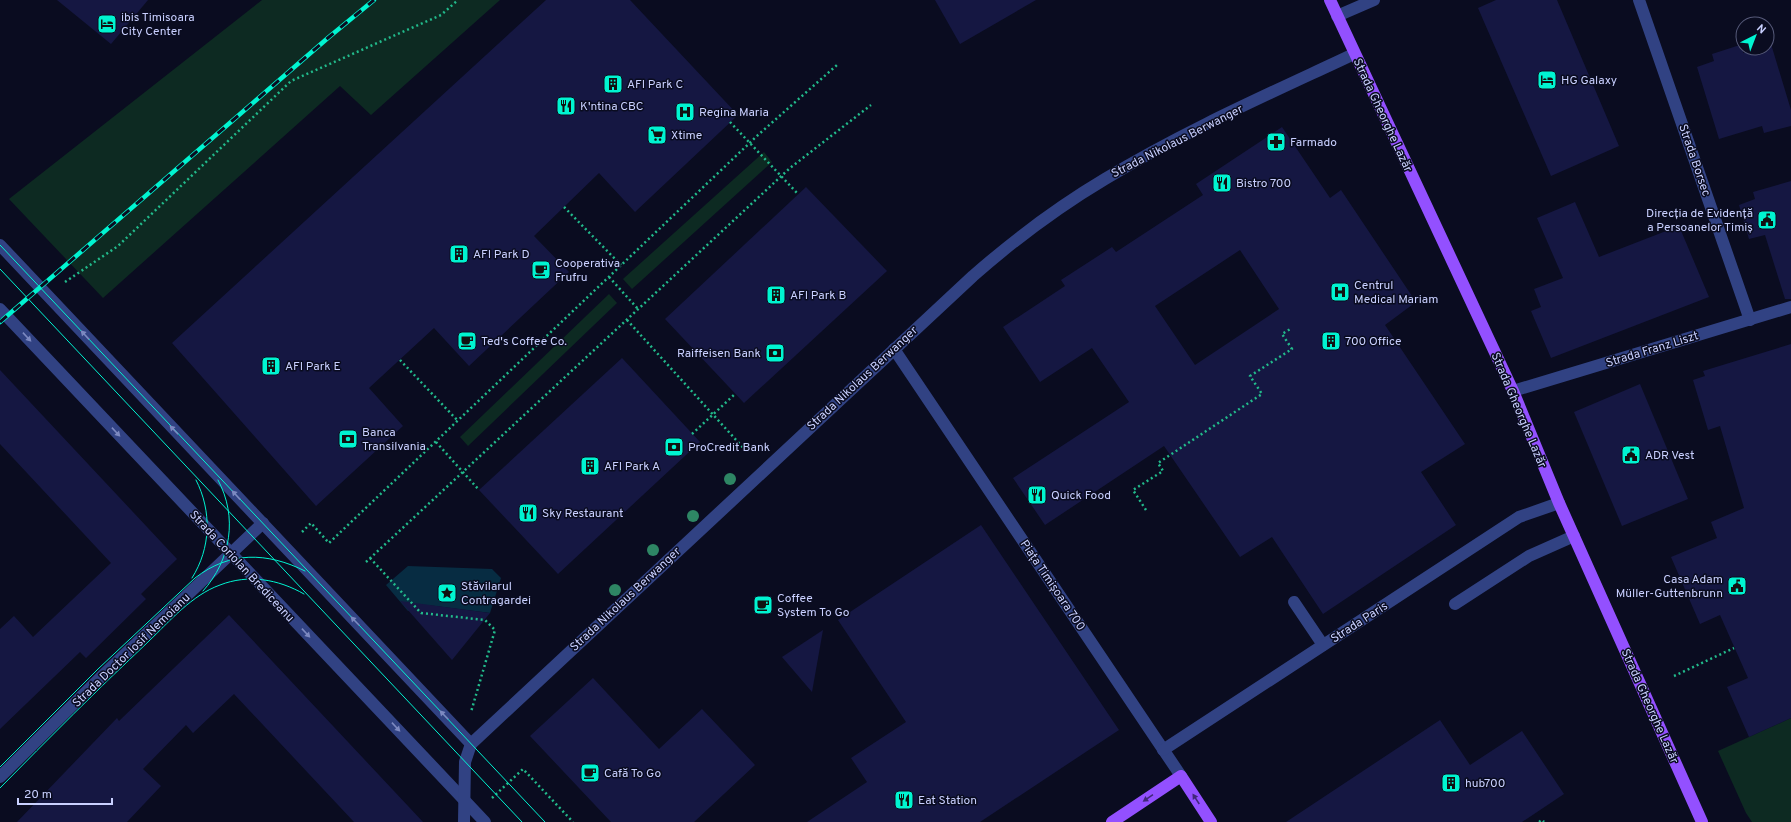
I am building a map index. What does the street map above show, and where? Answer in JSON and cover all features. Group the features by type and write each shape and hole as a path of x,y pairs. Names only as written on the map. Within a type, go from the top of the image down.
{"main road":[{"name":"Strada Gheorghe Lazăr","path":"1330,0 1513,391 1559,503 1702,822"},
{"path":"1112,822 1181,776"},
{"name":"Piața Timișoara 700","path":"1181,776 1211,822"}],"street":[{"path":"1337,16 1374,0"},
{"name":"Strada Borsec","path":"1639,0 1750,320"},
{"name":"Strada Nikolaus Berwanger","path":"464,822 465,762 471,744 894,349 993,259 1034,227 1084,192 1156,150 1354,54"},
{"path":"0,245 471,744"},
{"name":"Strada Franz Liszt","path":"1513,391 1791,307"},
{"name":"Strada Coriolan Brediceanu","path":"0,309 485,822"},
{"name":"Piața Timișoara 700","path":"894,349 1181,776"},
{"name":"Strada Paris","path":"1163,750 1519,517 1559,503"},
{"name":"Strada Doctor Iosif Nemoianu","path":"0,777 104,674 263,523"},
{"path":"1456,604 1528,556 1574,536"},
{"path":"1294,602 1322,645"}],"path":[{"path":"63,283 118,246 291,81 441,15 458,0"},
{"path":"299,535 311,523 329,543 758,135 837,64"},
{"path":"366,562 790,168 871,105"},
{"path":"730,122 798,194"},
{"path":"564,207 621,265"},
{"path":"609,277 638,309"},
{"path":"627,320 747,452"},
{"path":"1146,510 1133,490 1163,471 1158,463 1262,394 1250,376 1292,348 1282,334 1292,328"},
{"path":"400,360 458,421"},
{"path":"692,434 735,394"},
{"path":"436,442 479,490"},
{"path":"370,558 421,613 485,620 495,630 471,712"},
{"path":"1674,676 1734,648"},
{"path":"491,799 523,769 573,822"},
{"path":"1539,822 1542,820 1544,822"}],"green space":[{"path":"262,0 500,0 371,115 340,86 103,298 9,199"},
{"path":"764,152 772,162 632,289 623,279"},
{"path":"609,294 617,303 468,446 460,437"},
{"path":"1791,718 1791,822 1752,822 1746,813 1718,751"}],"water":[{"path":"408,566 492,569 501,578 490,613 427,605 408,611 386,585"}],"building":[{"name":"ibis Timisoara City Center","path":"57,0 148,0 111,44"},
{"path":"546,0 630,0 738,115 635,212 599,173 534,236 569,272 469,366 434,328 369,388 403,426 316,506 172,343"},
{"path":"935,0 1036,0 960,44"},
{"path":"1496,0 1557,0 1619,146 1551,176 1478,8"},
{"path":"1735,47 1735,56 1775,56 1791,110 1791,126 1764,133 1762,126 1719,139 1697,67 1714,61 1712,54"},
{"path":"1282,127 1330,198 1341,190 1416,302 1385,325 1465,444 1421,472 1456,525 1323,614 1272,537 1240,557 1164,446 1045,525 1013,478 1129,402 1092,348 1040,382 1003,327 1065,286 1061,280 1112,247 1116,252 1203,195 1196,184","holes":["1240,250 1279,309 1195,365 1155,306"]},
{"name":"Direcția de Evidență a Persoanelor Timiș","path":"1791,181 1791,299 1785,299 1765,235 1749,239 1739,205 1755,199 1753,192"},
{"name":"AFI Park B","path":"806,187 887,271 744,403 665,319"},
{"path":"1575,202 1599,257 1679,226 1709,297 1551,358 1531,311 1541,307 1534,289 1563,278 1537,218"},
{"name":"Casa Adam Müller-Guttenbrunn","path":"1791,344 1791,718 1749,737 1727,687 1748,678 1720,615 1700,624 1671,557 1717,538 1711,522 1744,508 1720,426 1708,430 1693,380 1705,376 1703,371"},
{"name":"AFI Park A","path":"622,358 700,442 558,574 479,490"},
{"path":"0,370 177,559 141,594 146,599 86,658 80,652 0,729 0,629 14,616 33,637 111,563 0,444"},
{"name":"ADR Vest","path":"1640,384 1688,499 1622,526 1574,412"},
{"path":"981,525 1119,730 980,822 807,822 867,782 851,758 906,722 838,620"},
{"path":"400,601 490,613 452,660"},
{"path":"229,615 423,822 354,822 234,694 193,733 186,725 143,769 161,786 127,822 17,822 117,718 119,721"},
{"path":"823,630 812,692 782,657"},
{"path":"593,678 659,749 702,709 755,765 694,822 611,822 530,736"},
{"name":"hub700","path":"1440,720 1470,765 1522,731 1564,794 1522,822 1286,822"}],"tram line":[{"path":"0,245 545,822"},
{"path":"0,269 522,822"},
{"path":"192,578 203,554 207,529 205,504 196,480"},
{"path":"203,591 213,579 220,566 228,538 228,509 218,480"},
{"path":"0,767 98,669 195,578 208,569 235,559 249,557 277,560 305,571"},
{"path":"0,788 173,617 200,595 220,585 252,579 284,585 304,594"}],"railway":[{"path":"0,322 329,37 374,0"}],"place":[{"name":"ibis Timisoara City Center","path":"107,24"},
{"name":"HG Galaxy","path":"1547,80"},
{"name":"AFI Park C","path":"613,84"},
{"name":"K'ntina CBC","path":"566,106"},
{"name":"Regina Maria","path":"685,112"},
{"name":"Xtime","path":"657,135"},
{"name":"Farmado","path":"1276,142"},
{"name":"Bistro 700","path":"1222,183"},
{"name":"Direcția de Evidență a Persoanelor Timiș","path":"1767,220"},
{"name":"AFI Park D","path":"459,254"},
{"name":"Cooperativa Frufru","path":"541,270"},
{"name":"Centrul Medical Mariam","path":"1340,292"},
{"name":"AFI Park B","path":"776,295"},
{"name":"Ted's Coffee Co.","path":"467,341"},
{"name":"700 Office","path":"1331,341"},
{"name":"Raiffeisen Bank","path":"775,353"},
{"name":"AFI Park E","path":"271,366"},
{"name":"Banca Transilvania","path":"348,439"},
{"name":"ProCredit Bank","path":"674,447"},
{"name":"ADR Vest","path":"1631,455"},
{"name":"AFI Park A","path":"590,466"},
{"name":"Quick Food","path":"1037,495"},
{"name":"Sky Restaurant","path":"528,513"},
{"name":"Casa Adam Müller-Guttenbrunn","path":"1737,586"},
{"name":"Stăvilarul Contragardei","path":"447,593"},
{"name":"Coffee System To Go","path":"763,605"},
{"name":"Cafă To Go","path":"590,773"},
{"name":"hub700","path":"1451,783"},
{"name":"Eat Station","path":"904,800"}]}
